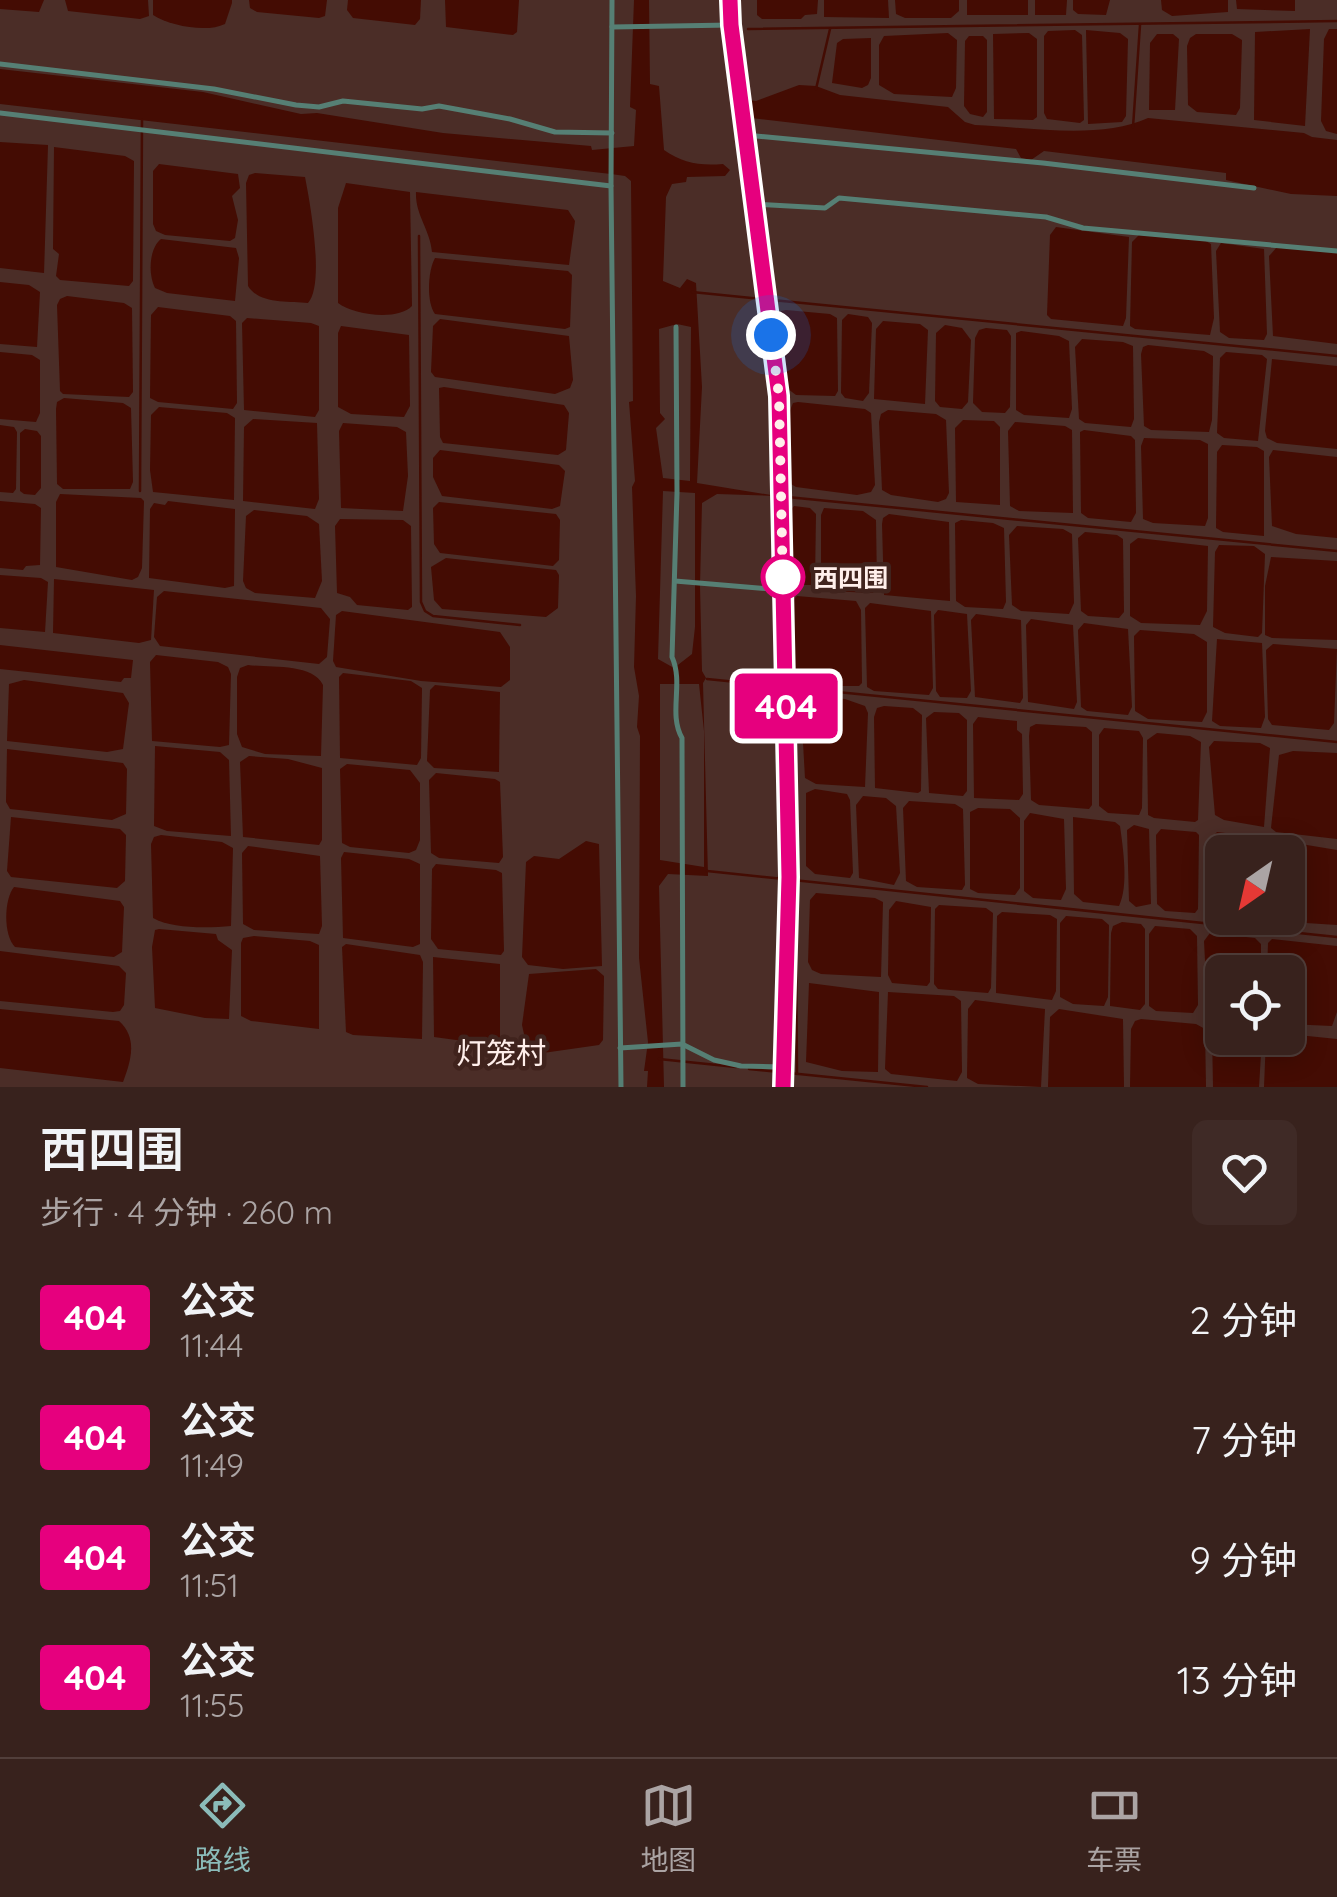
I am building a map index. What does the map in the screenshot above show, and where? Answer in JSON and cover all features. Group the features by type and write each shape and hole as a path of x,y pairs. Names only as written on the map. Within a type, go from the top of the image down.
{"street":[{"path":"612,0 610,186 621,1087"},
{"path":"730,0 779,396 789,880 783,1085"},
{"path":"612,27 731,25"},
{"path":"0,64 197,87 308,106 343,101 422,109 439,106 555,132 612,133"},
{"path":"0,112 610,186"},
{"path":"746,134 1254,188"},
{"path":"754,204 825,208 840,198 1046,216 1083,228 1337,251"},
{"path":"676,326 677,493 672,658 677,676 675,726 682,738 683,1087"},
{"path":"676,581 783,590"},
{"path":"620,1048 682,1044 714,1060 784,1070"}],"shaded area":[{"path":"0,0 44,0 39,12 0,9"},
{"path":"65,0 148,0 149,16 140,19 68,11"},
{"path":"153,0 232,3 225,24 199,28 153,15"},
{"path":"249,0 327,0 325,16 319,18 257,12 250,8"},
{"path":"348,0 421,0 420,19 415,25 353,18 347,10"},
{"path":"445,0 519,0 517,32 513,35 446,27"},
{"path":"634,0 649,0 650,84 659,86 664,150 685,161 723,164 730,170 725,176 687,177 686,182 672,184 666,197 663,281 680,288 687,279 696,283 702,387 697,483 777,496 717,494 702,503 700,586 702,671 706,678 703,683 708,876 668,874 659,886 664,1087 647,1087 648,1071 644,1071 648,1042 639,958 640,736 634,667 635,481 629,402 633,401 631,181 611,174 0,104 0,69 203,92 301,114 317,113 443,133 591,146 592,150 634,146 636,110 630,107","holes":["677,324 691,327 690,481 663,478 656,428 665,419 660,413 659,329","663,491 695,493 692,654 674,668 658,659","660,684 699,684 704,731 704,867 660,860"]},
{"path":"757,0 818,0 817,14 801,19 762,19 757,15"},
{"path":"824,0 888,0 889,18 824,17"},
{"path":"895,0 959,0 959,11 951,18 905,18 896,14"},
{"path":"967,0 1028,0 1028,15 967,15"},
{"path":"1035,0 1067,0 1066,15 1035,15"},
{"path":"1073,0 1110,0 1106,15 1078,14 1073,10"},
{"path":"1161,0 1228,0 1228,12 1172,16 1162,10"},
{"path":"1236,0 1295,0 1295,11 1237,9"},
{"path":"1310,29 1305,126 1254,120 1255,32"},
{"path":"1329,29 1337,29 1337,134 1326,131 1321,121 1324,39"},
{"path":"1075,30 1082,35 1084,120 1080,123 1047,119 1044,36 1048,31"},
{"path":"1086,30 1120,33 1128,39 1126,116 1122,122 1088,124"},
{"path":"948,33 957,40 956,88 952,97 894,94 879,85 879,45 884,36"},
{"path":"1029,33 1037,39 1037,117 994,119 993,34"},
{"path":"1157,34 1173,34 1179,39 1175,110 1149,110 1150,43"},
{"path":"1196,34 1232,34 1242,40 1240,108 1236,115 1197,112 1188,105 1187,46"},
{"path":"969,36 983,36 987,40 987,112 983,117 970,114 964,106 965,41"},
{"path":"871,38 868,85 862,88 832,83 837,43 843,39"},
{"path":"799,85 816,86 840,95 948,107 965,122 975,125 1086,130 1129,125 1148,118 1304,133 1337,140 1337,196 1291,194 1226,180 1226,173 1044,151 1031,160 1021,158 1016,149 751,118 748,100 756,101"},
{"path":"0,142 48,145 44,273 0,268"},
{"path":"54,147 125,156 134,161 133,281 129,286 60,280 56,276 59,254 53,249"},
{"path":"159,164 238,174 240,188 232,196 238,220 235,238 230,241 156,231 153,171"},
{"path":"249,175 305,177 316,262 308,303 267,299 248,286 246,183"},
{"path":"346,183 410,192 412,306 405,311 375,315 338,303 338,208"},
{"path":"416,192 568,210 575,221 569,265 432,252"},
{"path":"1056,227 1129,237 1123,326 1051,319 1047,315 1050,235"},
{"path":"1139,235 1204,240 1211,244 1214,318 1210,335 1130,326 1132,242"},
{"path":"161,239 236,248 239,258 235,301 167,293 155,288 151,262"},
{"path":"1221,243 1264,249 1264,340 1229,338 1220,332 1216,251"},
{"path":"1277,247 1337,252 1337,344 1273,336 1269,256"},
{"path":"435,258 568,271 572,275 570,327 435,314 429,286"},
{"path":"0,282 29,285 40,292 37,347 0,344"},
{"path":"67,296 124,303 132,308 133,392 129,397 60,391 57,305"},
{"path":"158,307 230,316 236,321 237,403 233,409 150,398 151,315"},
{"path":"786,310 837,318 835,396 796,395 788,389 777,318"},
{"path":"848,314 868,317 872,323 869,393 863,401 845,398 841,393 842,320"},
{"path":"247,318 319,326 319,410 315,417 244,410 242,323"},
{"path":"440,319 569,336 573,380 570,388 555,394 435,377 431,372 433,326"},
{"path":"883,321 920,324 928,330 925,404 874,399 876,329"},
{"path":"945,325 962,328 971,340 968,402 962,409 940,407 935,401 936,333"},
{"path":"341,326 409,335 410,406 404,417 351,414 338,407"},
{"path":"979,330 1007,330 1011,336 1010,407 1005,413 982,412 973,403 975,338"},
{"path":"1016,333 1069,341 1069,418 1024,415 1016,410"},
{"path":"1082,339 1133,346 1131,427 1085,423 1079,419 1075,347"},
{"path":"1148,345 1204,351 1213,356 1209,432 1151,430 1144,426 1141,354"},
{"path":"0,352 32,355 40,360 40,413 36,422 0,419"},
{"path":"1226,352 1262,355 1267,359 1258,441 1224,438 1217,433 1220,358"},
{"path":"1272,359 1337,366 1337,449 1277,443 1267,438"},
{"path":"439,388 564,405 569,413 566,450 558,455 443,443"},
{"path":"64,398 123,403 131,408 130,489 63,489 57,484 56,409 57,402"},
{"path":"793,403 865,409 871,413 875,485 871,492 857,495 791,484 789,413"},
{"path":"159,407 227,413 235,418 234,500 153,492 151,415"},
{"path":"888,410 936,414 946,420 946,499 938,502 891,495 882,490 879,422 881,414"},
{"path":"253,419 317,423 319,499 315,509 243,501 244,427"},
{"path":"963,420 994,421 1000,427 1000,505 956,502 955,428"},
{"path":"1015,422 1072,430 1073,513 1019,511 1010,506 1008,431"},
{"path":"343,423 397,427 406,432 408,476 403,511 341,508 339,431"},
{"path":"0,425 14,427 17,432 13,493 0,492"},
{"path":"25,429 41,436 41,488 35,495 20,491 20,433"},
{"path":"1080,432 1131,436 1135,440 1136,513 1131,522 1088,518 1081,513"},
{"path":"1144,438 1200,440 1208,444 1205,526 1143,519"},
{"path":"1222,445 1264,451 1264,536 1216,528 1217,452"},
{"path":"440,450 559,465 565,471 560,506 552,509 442,496 433,477 433,458"},
{"path":"1273,450 1337,457 1337,538 1296,534 1272,526 1269,457"},
{"path":"60,494 144,501 142,568 138,577 132,580 56,567 56,502"},
{"path":"0,501 41,508 40,565 23,570 0,568"},
{"path":"168,501 235,509 234,586 149,578 150,509 154,503 165,505"},
{"path":"439,502 556,514 560,520 559,560 553,566 440,553 434,544 433,508"},
{"path":"794,506 810,508 816,514 815,581 811,585 797,585 791,579 789,512"},
{"path":"824,508 863,511 876,520 877,586 873,593 827,591 821,586"},
{"path":"254,510 307,516 319,524 322,581 315,598 255,593 246,588 246,516"},
{"path":"889,514 949,522 950,601 884,595 882,524"},
{"path":"340,519 403,520 411,526 412,607 408,610 357,605 350,597 337,593 335,526"},
{"path":"961,520 1004,528 1003,609 965,607 956,601 955,523"},
{"path":"1017,526 1063,529 1072,534 1074,603 1069,614 1021,611 1012,605 1009,535"},
{"path":"1085,532 1123,539 1124,612 1119,618 1088,616 1081,611 1078,538"},
{"path":"1138,538 1208,546 1207,611 1200,625 1141,623 1130,616 1130,544"},
{"path":"1219,545 1254,546 1265,554 1262,633 1258,637 1225,633 1213,627 1215,552"},
{"path":"1271,557 1337,561 1337,640 1265,635 1265,586"},
{"path":"446,558 556,570 558,608 546,617 442,609 434,600 431,567"},
{"path":"0,575 48,582 45,632 0,628"},
{"path":"54,579 154,590 151,640 139,643 53,633"},
{"path":"164,591 321,608 330,619 327,657 319,664 160,646 154,637 157,597"},
{"path":"797,596 856,601 861,610 859,686 792,678 791,602"},
{"path":"870,603 931,611 933,688 929,695 874,691 867,687 865,608"},
{"path":"938,610 967,614 971,691 967,698 940,697 936,691 934,615"},
{"path":"342,611 500,632 510,647 510,680 501,687 421,681 336,667 336,615"},
{"path":"976,614 1021,620 1020,703 975,697 971,620"},
{"path":"1031,619 1073,625 1077,702 1074,709 1028,702 1026,625"},
{"path":"1084,623 1128,629 1132,707 1128,715 1081,707 1078,630"},
{"path":"1140,630 1194,634 1207,642 1207,712 1202,722 1148,719 1135,711 1134,636"},
{"path":"1217,639 1262,643 1265,717 1261,728 1220,726 1212,721"},
{"path":"1273,644 1337,649 1334,723 1329,730 1272,725 1268,719 1266,650"},
{"path":"0,645 133,660 131,678 121,682 0,669"},
{"path":"156,655 218,662 228,667 229,745 152,741 150,662"},
{"path":"248,665 300,670 318,678 323,685 321,756 265,754 242,747 237,734 237,677 240,668"},
{"path":"343,673 411,681 422,688 421,758 417,765 340,758 339,677"},
{"path":"24,680 123,693 129,703 123,749 107,752 7,741 9,684"},
{"path":"435,685 500,692 499,772 434,768 427,761 430,690"},
{"path":"812,696 845,699 865,706 865,787 816,784 805,778 801,707"},
{"path":"877,708 913,708 922,715 918,793 875,788 874,717"},
{"path":"934,712 959,713 967,720 967,791 963,796 929,793 926,718"},
{"path":"978,717 1017,721 1017,730 1022,734 1023,794 1019,800 974,798 973,724"},
{"path":"1030,727 1086,727 1092,732 1089,809 1039,805 1031,800 1029,736"},
{"path":"1104,728 1139,731 1143,738 1139,815 1108,813 1099,806 1099,735"},
{"path":"1157,733 1190,736 1201,742 1195,822 1148,815 1147,740"},
{"path":"1214,741 1260,743 1270,748 1264,827 1215,815 1209,747"},
{"path":"155,746 220,752 229,760 231,836 167,831 154,826"},
{"path":"7,749 123,763 127,769 126,814 112,820 10,809 6,802"},
{"path":"1293,751 1337,753 1337,839 1276,832 1271,828 1279,755"},
{"path":"249,756 288,759 322,768 319,845 243,837 240,762"},
{"path":"347,764 410,770 420,783 420,840 416,850 409,853 342,843 340,769"},
{"path":"436,773 500,782 503,857 499,863 439,858 431,853 429,780"},
{"path":"815,789 847,794 850,800 850,878 815,874 806,866 806,793"},
{"path":"863,796 886,798 896,806 900,873 894,885 859,878 856,805"},
{"path":"909,801 955,804 963,809 962,890 917,887 906,881 903,808"},
{"path":"978,808 1010,809 1020,818 1020,888 1015,895 970,889 970,812"},
{"path":"1030,813 1064,819 1066,889 1061,900 1033,898 1024,891 1024,821"},
{"path":"11,817 120,829 126,835 125,881 117,888 11,877 7,871"},
{"path":"1073,817 1120,826 1125,878 1119,906 1083,902 1074,894"},
{"path":"1134,825 1149,829 1151,904 1136,907 1129,901 1127,830"},
{"path":"1161,829 1199,835 1195,913 1165,911 1157,904 1156,835"},
{"path":"154,837 222,842 233,848 231,926 180,926 153,918 151,844"},
{"path":"586,841 599,844 602,966 563,969 528,965 522,957 526,862 534,856 559,859"},
{"path":"1305,845 1337,850 1337,925 1305,923"},
{"path":"248,846 320,856 319,934 254,930 243,924 242,853"},
{"path":"344,852 409,859 420,864 420,944 413,947 343,938"},
{"path":"436,864 502,873 501,955 438,949 431,939 432,869"},
{"path":"14,887 120,901 124,907 122,952 114,957 15,947 6,917"},
{"path":"816,893 883,902 881,977 821,974 812,970 808,962 810,900"},
{"path":"896,901 931,907 927,986 892,983 888,975 889,910"},
{"path":"939,905 986,908 993,913 988,993 938,989 934,984 935,909"},
{"path":"1002,912 1050,915 1057,919 1056,991 1052,1000 996,993 997,916"},
{"path":"1066,916 1102,919 1109,925 1108,997 1104,1006 1073,1004 1060,997 1060,923"},
{"path":"1122,922 1141,924 1145,929 1145,1004 1140,1010 1110,1006 1111,933 1113,926"},
{"path":"1155,926 1190,929 1197,936 1198,1005 1193,1013 1156,1011 1149,1006 1149,934"},
{"path":"155,930 216,934 232,950 229,1019 155,1008 152,947"},
{"path":"1208,935 1255,938 1261,944 1261,955 1205,955 1205,961 1204,941"},
{"path":"254,936 319,945 319,1029 251,1021 241,1016 241,943 243,938"},
{"path":"1272,939 1337,946 1337,1012 1332,1026 1305,1025 1305,955 1268,955"},
{"path":"346,944 420,955 422,1039 346,1032 342,947"},
{"path":"0,951 119,966 126,973 124,1005 113,1012 0,1001"},
{"path":"433,957 500,964 500,1046 434,1037"},
{"path":"596,969 604,976 603,1040 599,1045 528,1052 522,1025 529,974"},
{"path":"809,983 879,992 878,1072 842,1071 806,1062"},
{"path":"888,992 954,996 961,1001 962,1072 957,1081 891,1074 885,1069"},
{"path":"975,1000 1045,1009 1041,1087 978,1084 967,1078 968,1009"},
{"path":"0,1009 119,1021 131,1042 123,1082 0,1068"},
{"path":"1059,1009 1123,1019 1124,1087 1048,1087 1050,1017"},
{"path":"1135,1021 1196,1024 1205,1029 1206,1087 1130,1087 1131,1029"},
{"path":"1305,1036 1337,1039 1337,1087 1264,1087 1265,1055 1305,1055"},
{"path":"1212,1055 1261,1055 1259,1087 1213,1087"}],"waterway":[{"path":"748,29 1337,21"},
{"path":"1133,127 1140,25"},
{"path":"816,89 830,29"},
{"path":"140,491 142,120"},
{"path":"419,236 421,602 433,616 520,625"},
{"path":"692,292 1337,356"},
{"path":"777,496 1337,551"},
{"path":"707,679 1337,742"},
{"path":"794,690 797,1074"},
{"path":"707,871 1337,937"},
{"path":"659,1059 736,1067"},
{"path":"749,1069 927,1087"}],"bus line":[{"name":"404","path":"730,0 779,396 789,877 783,1087"}],"place":[{"name":"西四围","path":"783,577"}],"district":[{"name":"灯笼村","path":"501,1053"}],"route":[{"path":"771,335 779,396 783,590 783,577"}]}
